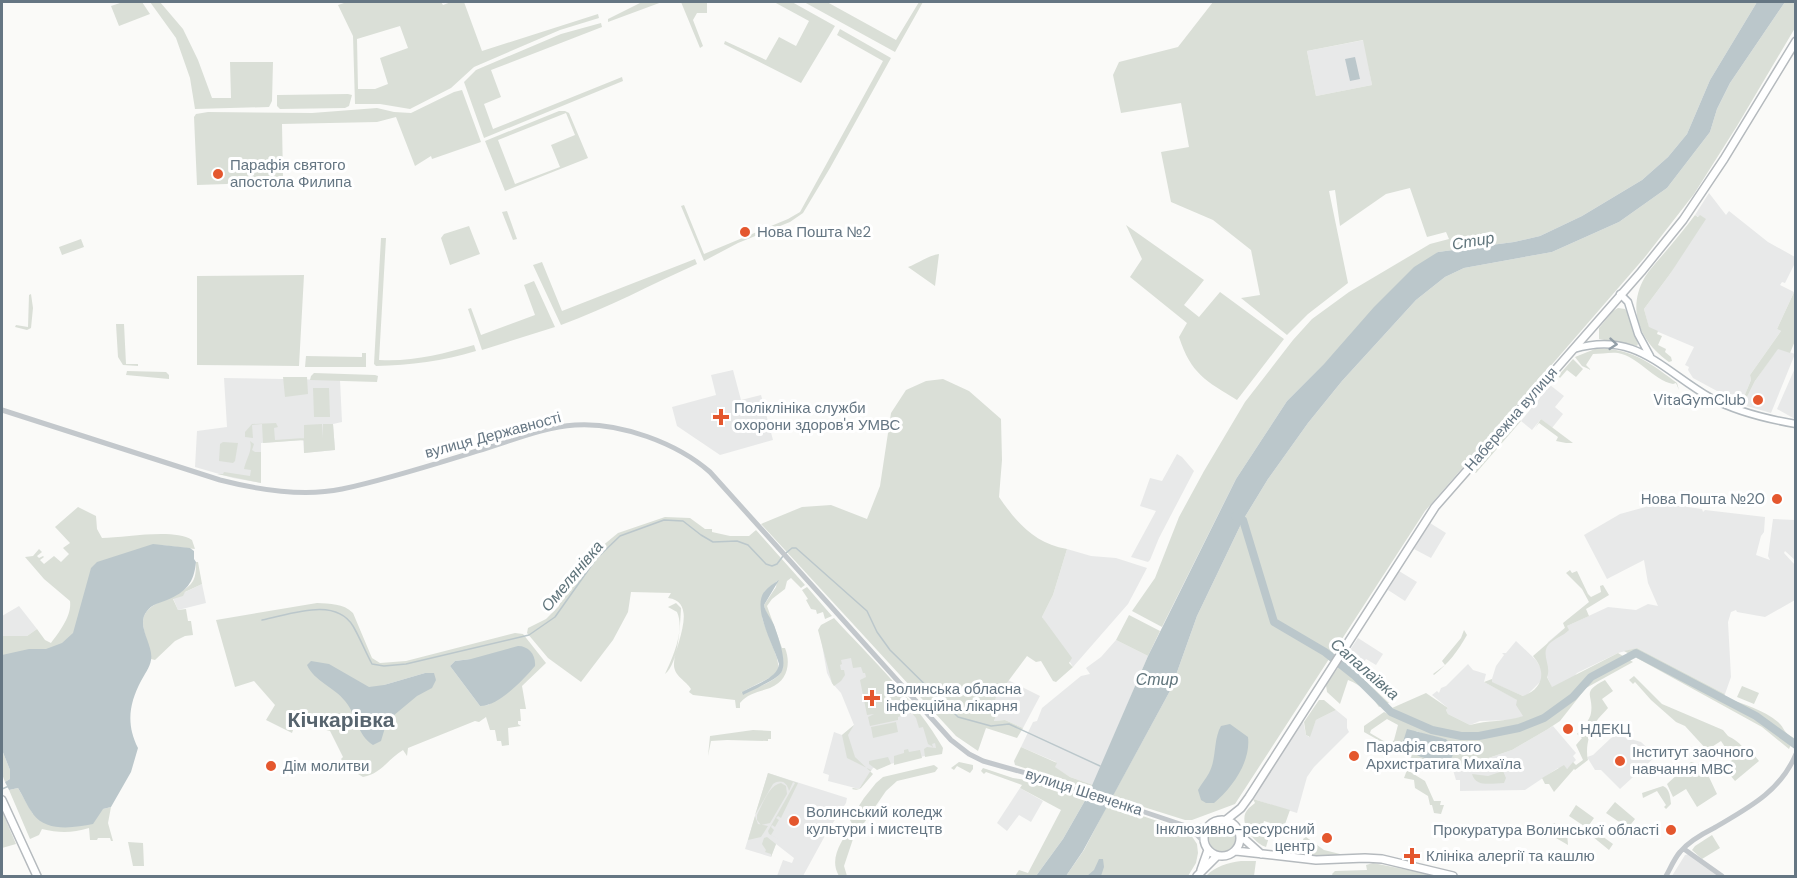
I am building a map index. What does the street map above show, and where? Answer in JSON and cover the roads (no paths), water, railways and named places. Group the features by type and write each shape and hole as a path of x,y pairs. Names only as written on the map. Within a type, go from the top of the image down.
{"main road":[{"name":"Набережна вулиця","path":"1226,820 1241,808 1435,507 1683,220 1724,159 1796,41"},
{"path":"1620,294 1628,302 1638,334 1650,357"},
{"path":"1573,349 1592,344 1630,347 1721,402 1744,412 1796,424"},
{"path":"2,800 37,876"},
{"name":"Набережна вулиця","path":"1238,827 1241,808"},
{"path":"1217,820 1226,820 1238,827 1241,836 1240,844 1236,851 1227,856 1216,856 1208,850 1204,842 1204,833 1209,825 1217,820"},
{"path":"1241,836 1261,854"},
{"path":"1198,875 1208,850"},
{"path":"1236,851 1316,860 1365,858 1453,876"},
{"path":"1198,875 1216,856"}],"street":[{"name":"вулиця Державності","path":"2,410 220,480 257,488 304,492 341,489 535,433 574,425 613,428 657,440 692,458 710,472 951,740 977,759"},
{"path":"1666,876 1684,849 1697,838 1767,795 1783,778 1796,754"},
{"name":"вулиця Шевченка","path":"977,759 1041,777 1189,827 1209,825"},
{"name":"вулиця Шевченка","path":"1189,827 1204,842"},
{"path":"1684,849 1722,876"}],"water":[{"name":"Стир","path":"1757,2 1785,2 1730,83 1717,109 1710,132 1667,188 1619,222 1552,252 1464,268 1445,277 1416,300 1342,381 1308,423 1268,479 1243,520 1197,616 1171,689 1083,851 1066,876 1036,876 1063,839 1087,797 1148,656 1236,479 1287,401 1414,267 1438,252 1514,242 1540,236 1582,216 1642,180 1668,157 1687,134 1710,80"},
{"path":"1355,57 1360,79 1350,81 1345,59"},
{"path":"153,544 190,548 194,551 196,562 188,586 174,597 151,607 144,617 144,629 151,660 137,689 130,714 132,731 138,748 131,772 111,807 103,809 93,824 60,827 45,824 33,814 18,788 9,790 5,782 10,779 10,770 2,750 2,655 29,649 46,649 62,643 73,633 91,568 97,562"},
{"path":"779,580 764,605 780,643 783,658 782,670 773,679 743,695 742,692 770,677 778,669 779,664 762,618 761,599 764,592"},
{"path":"518,646 531,652 535,666 518,685 502,697 495,702 480,706 450,666 455,661"},
{"path":"311,661 329,664 369,687 425,673 434,673 436,680 432,688 417,696 387,721 381,741 373,745 360,730 345,701 310,671 307,665"},
{"path":"1230,724 1248,737 1246,756 1239,774 1227,790 1214,803 1206,803 1201,800 1198,790 1211,767 1221,726"},
{"path":"1407,729 1446,739 1455,750 1451,759 1425,758 1409,750 1402,745"},
{"path":"1099,859 1103,859 1104,867 1101,876 1087,876 1094,870"}],"waterway":[{"name":"Сапалаївка","path":"1235,516 1243,520 1274,622 1325,652 1354,675 1391,712 1432,730 1461,736 1479,736 1519,728 1544,718 1573,697 1591,677 1636,653 1756,716 1796,745"},
{"name":"Омелянівка","path":"262,620 311,610 335,612 345,617 353,626 372,664 384,666 406,664 529,635 555,617 596,559 620,536 664,520 683,521 713,542 737,541 748,545 766,564 772,566 777,564 783,556"},
{"name":"Омелянівка","path":"786,553 796,548 867,611 877,632 890,650 958,717 991,726 1009,724 1100,766"},
{"name":"Омелянівка","path":"2,789 9,786"}],"place":[{"name":"Парафія святого апостола Филипа","path":"218,174"},
{"name":"Нова Пошта №2","path":"745,232"},
{"name":"VitaGymClub","path":"1758,400"},
{"name":"Поліклініка служби охорони здоров'я УМВС","path":"721,417"},
{"name":"Нова Пошта №20","path":"1777,499"},
{"name":"Волинська обласна інфекційна лікарня","path":"872,698"},
{"name":"НДЕКЦ","path":"1568,729"},
{"name":"Парафія святого Архистратига Михаїла","path":"1354,756"},
{"name":"Інститут заочного навчання МВС","path":"1620,761"},
{"name":"Дім молитви","path":"271,766"},
{"name":"Волинський коледж культури і мистецтв","path":"794,821"},
{"name":"Прокуратура Волинської області","path":"1671,830"},
{"name":"Інклюзивно-ресурсний центр","path":"1327,838"},
{"name":"Клініка алергії та кашлю","path":"1412,856"}],"district":[{"name":"Кічкарівка","path":"341,720"}]}
